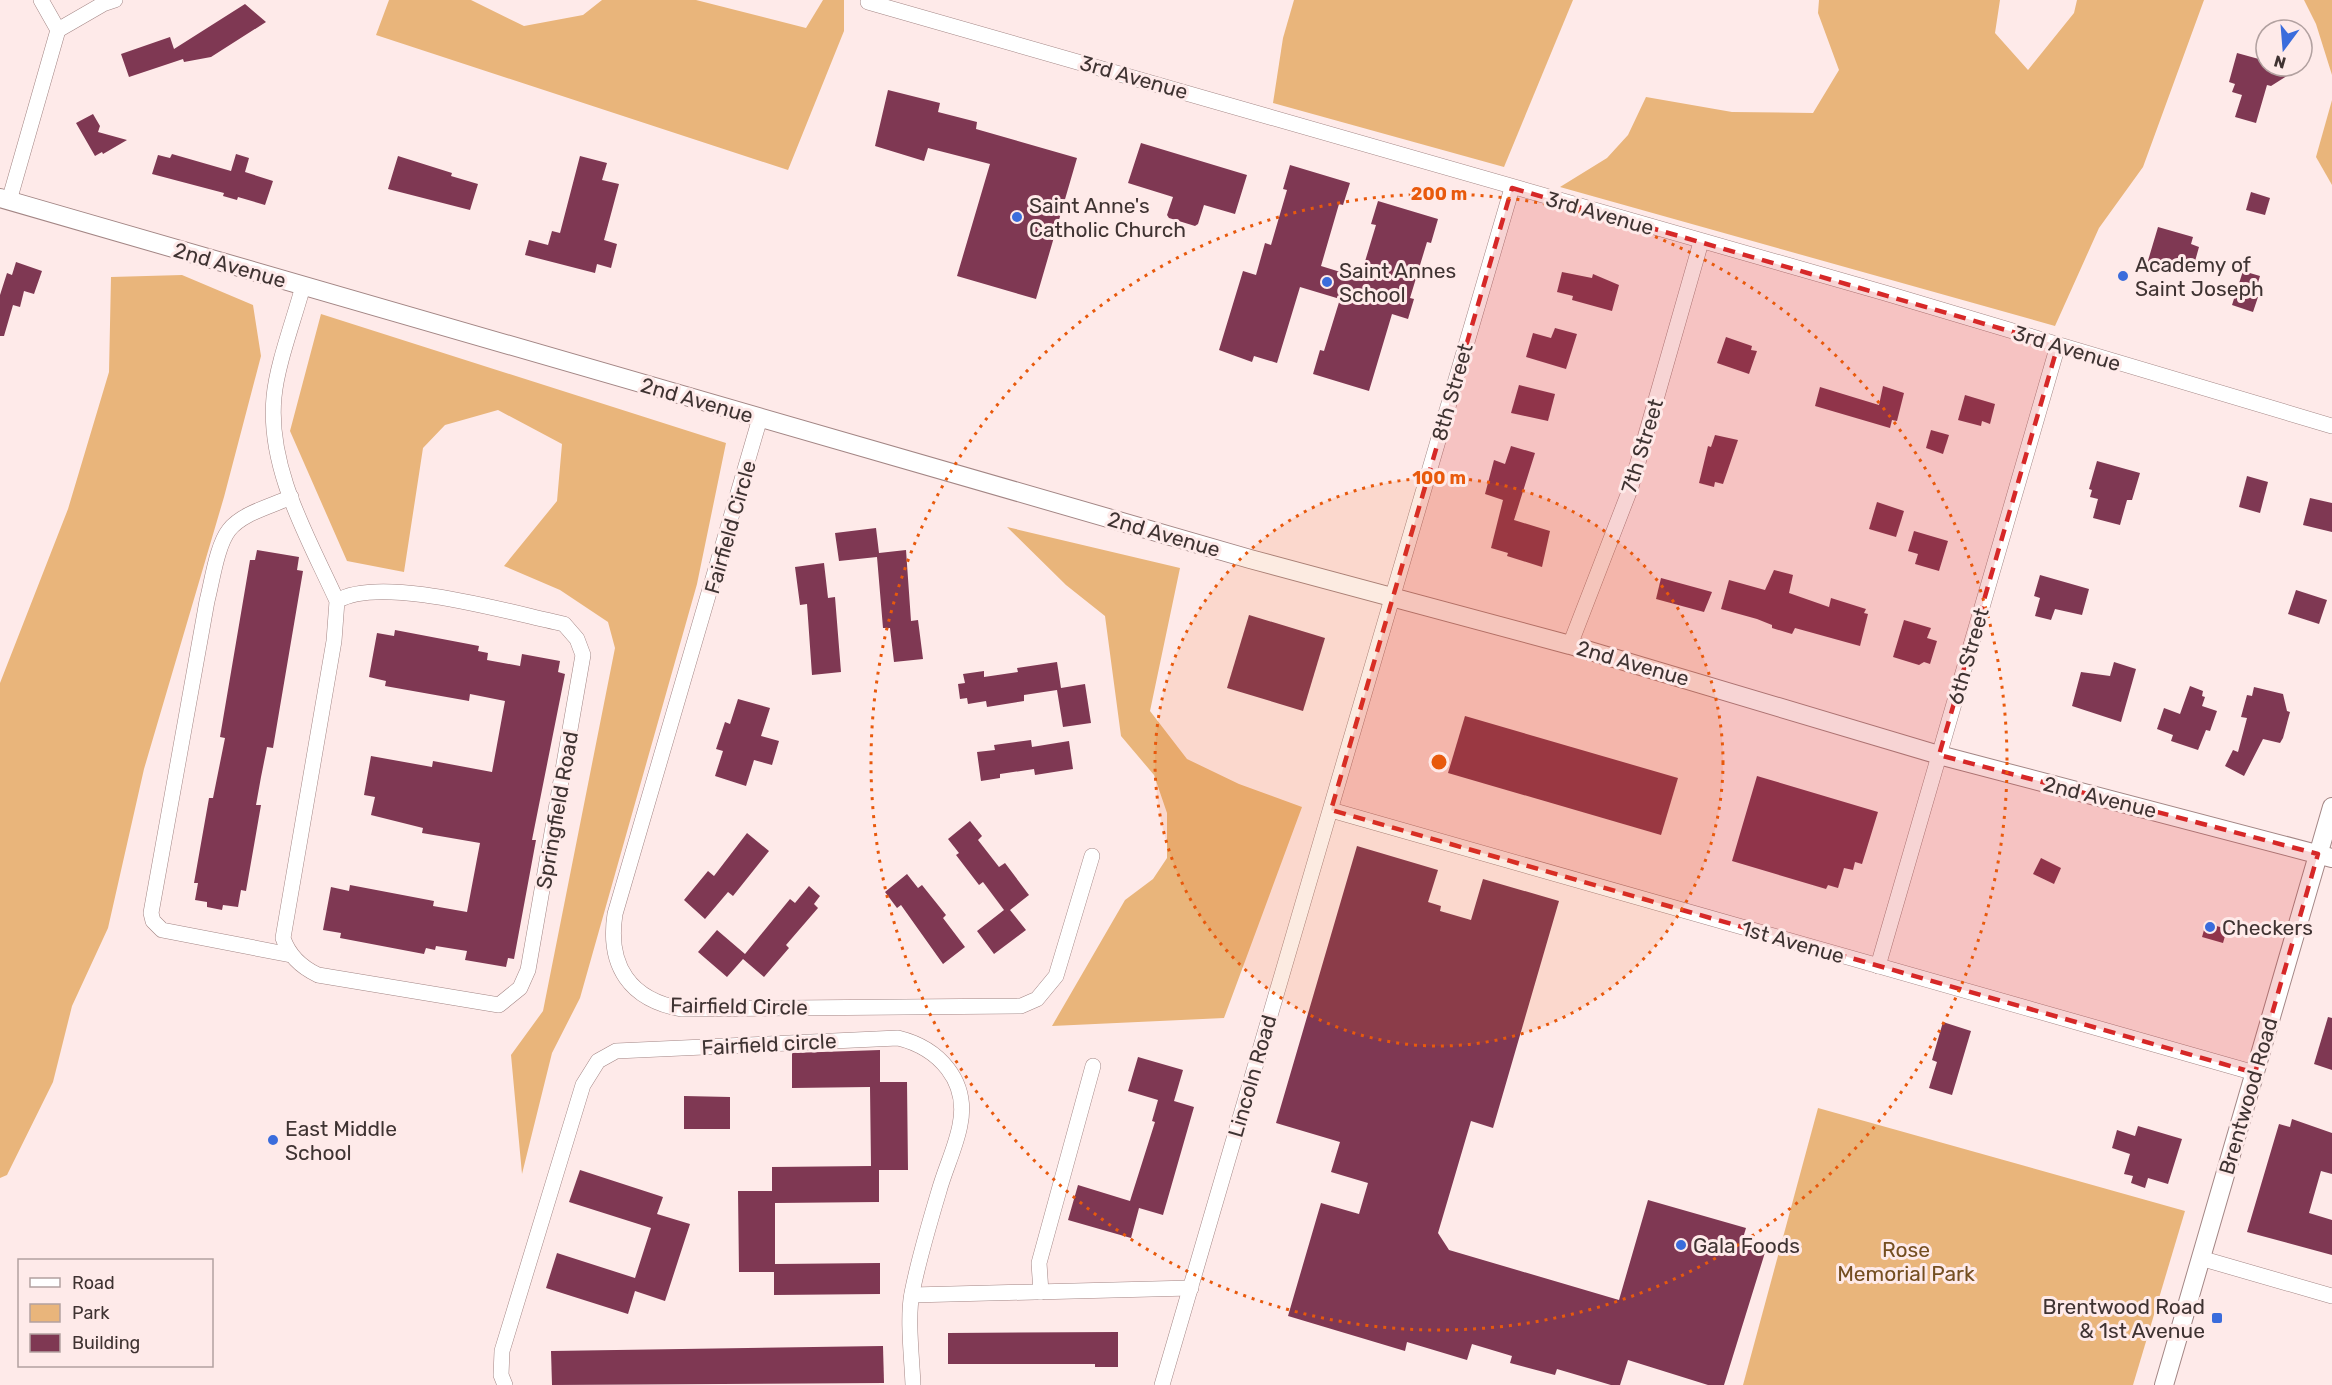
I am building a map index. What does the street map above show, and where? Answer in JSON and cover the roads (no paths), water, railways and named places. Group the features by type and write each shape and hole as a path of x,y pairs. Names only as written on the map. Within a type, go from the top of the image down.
{"street":[{"path":"41,0 58,30"},
{"path":"4,199 58,30 103,4 115,0"},
{"name":"3rd Avenue","path":"868,2 1882,292 2332,426"},
{"name":"8th Street","path":"1393,597 1512,188"},
{"name":"2nd Avenue","path":"4,199 1239,555 1570,645 1939,755 2325,856"},
{"name":"7th Street","path":"1570,645 1631,487 1701,242"},
{"path":"291,955 283,938 334,641 337,601 291,497 280,459 273,416 274,394 303,286"},
{"name":"6th Street","path":"1878,966 2058,345"},
{"name":"Fairfield Circle","path":"760,418 615,914 612,941 616,960 625,976 641,994 662,1006 682,1010 1021,1006 1037,999 1056,976 1092,856"},
{"name":"Springfield Road","path":"291,497 245,518 229,530 218,560 207,601 151,913 153,921 162,930 291,955 300,964 318,975 499,1005 513,996 528,970 582,673 583,655 577,639 564,624 402,591 366,591 349,594 337,601"},
{"name":"Lincoln Road","path":"1191,1288 1393,597"},
{"name":"Brentwood Road","path":"2163,1385 2255,1073 2325,856 2332,807"},
{"name":"1st Avenue","path":"1331,810 2255,1073"},
{"name":"Fairfield circle","path":"505,1385 501,1376 502,1351 583,1084 589,1071 598,1061 616,1051 898,1038 919,1044 937,1056 956,1082 962,1108 960,1126 939,1192 912,1294 913,1385"},
{"path":"1041,1292 1039,1263 1094,1066"},
{"path":"2200,1258 2332,1296"},
{"path":"912,1294 1191,1288 1162,1385"}],"place":[{"name":"Saint Anne's Catholic Church","path":"1017,217"},
{"name":"Academy of Saint Joseph","path":"2123,276"},
{"name":"Saint Annes School","path":"1327,282"},
{"name":"Checkers","path":"2210,927"},
{"name":"East Middle School","path":"273,1140"},
{"name":"Gala Foods","path":"1681,1245"},
{"name":"Brentwood Road & 1st Avenue","path":"2217,1318"}],"park label":[{"name":"Rose Memorial Park","path":"1906,1261"}]}
